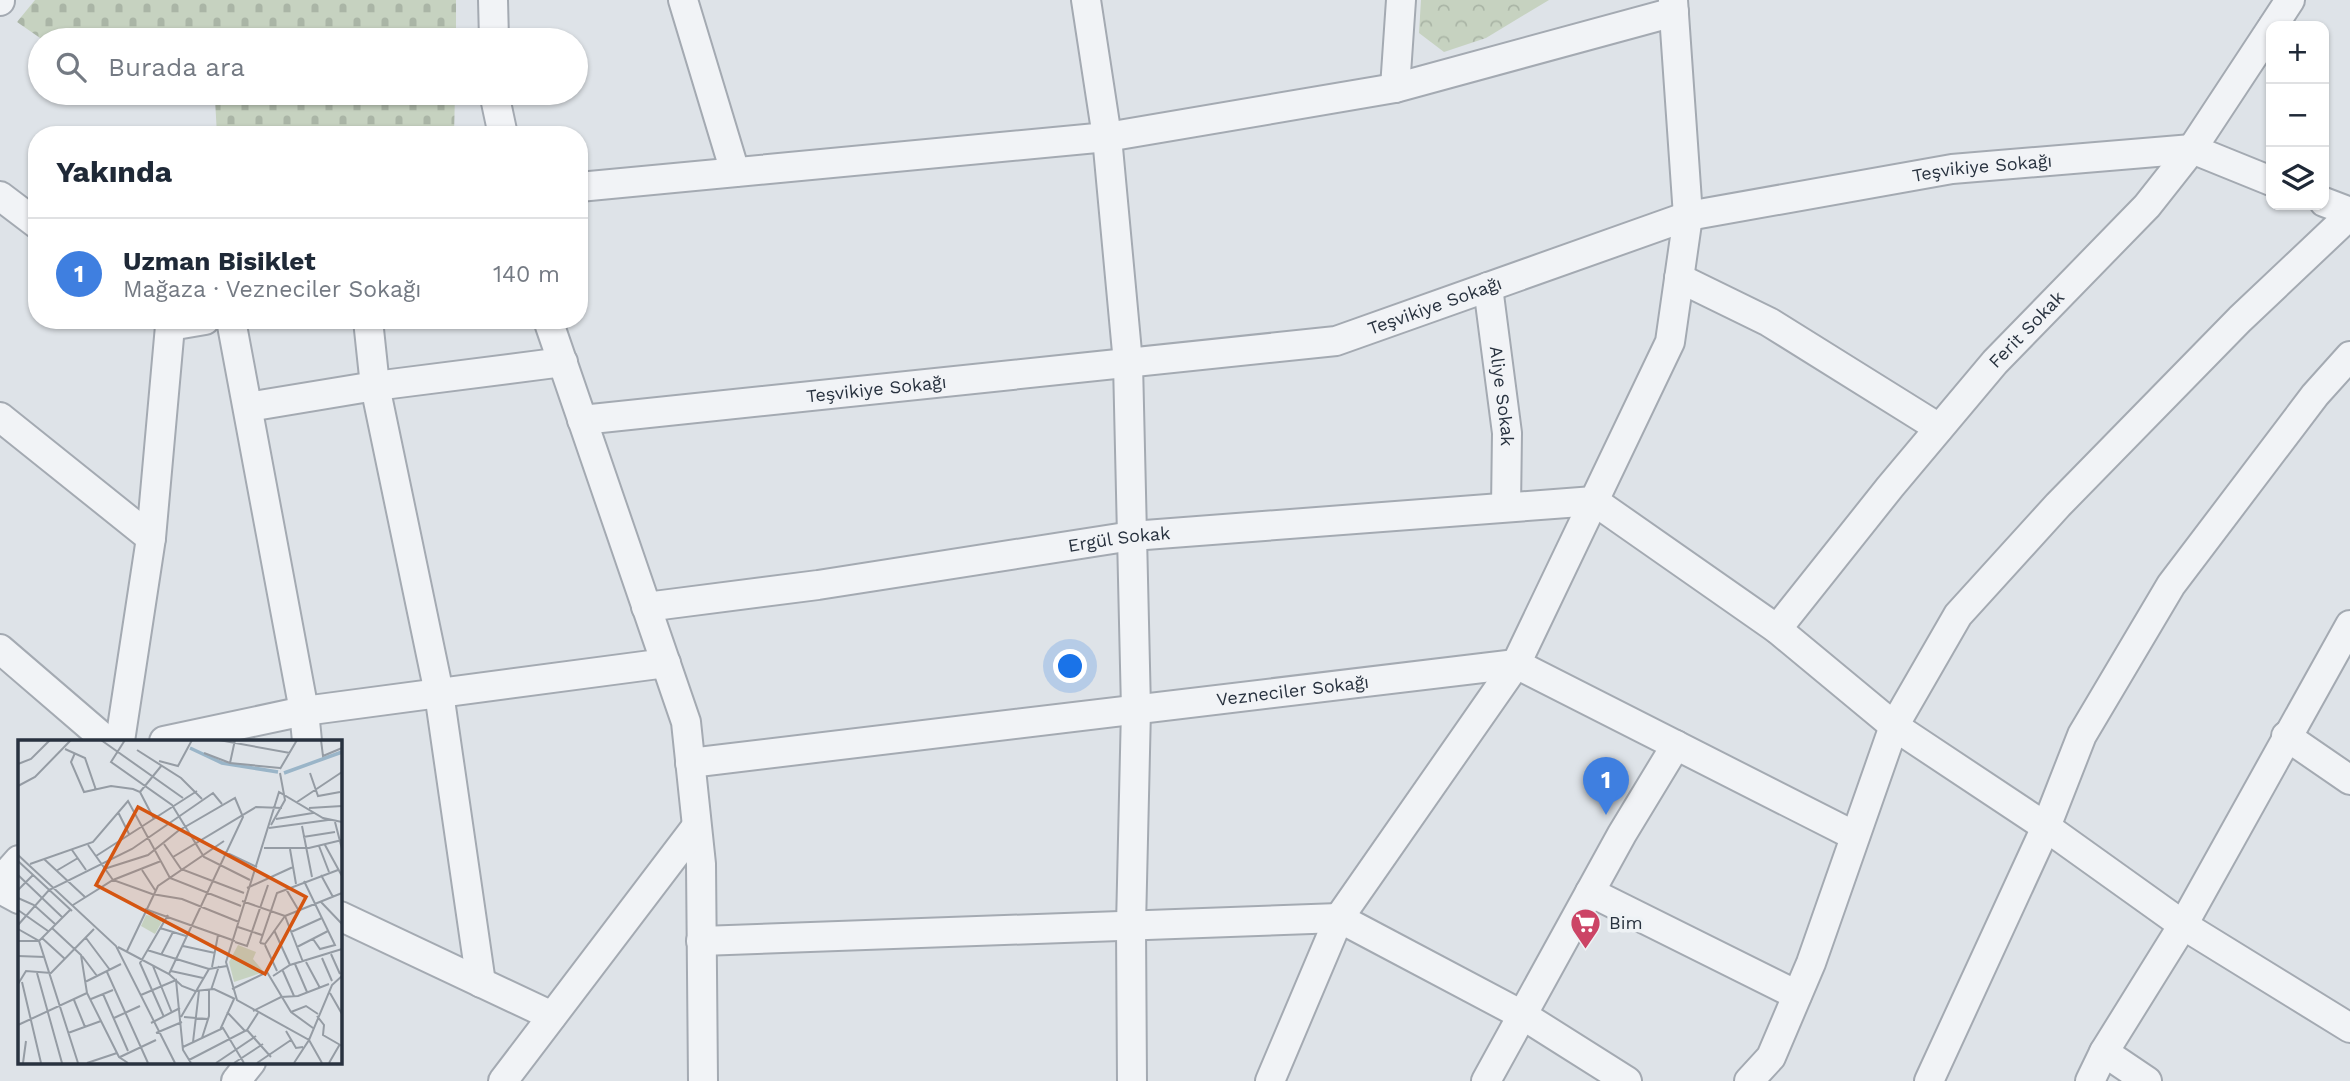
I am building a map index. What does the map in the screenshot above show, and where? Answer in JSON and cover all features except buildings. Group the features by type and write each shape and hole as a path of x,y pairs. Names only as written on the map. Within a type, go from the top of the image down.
{"street":[{"path":"493,0 494,28"},
{"path":"683,0 735,172"},
{"path":"1086,0 1107,137 1128,363 1136,709 1131,926 1132,1081"},
{"path":"1395,88 1401,0"},
{"name":"Ferit Sokak","path":"2276,21 2290,0"},
{"path":"588,186 1107,137 1395,88 1673,6 1688,216 1670,342 1516,664 1339,918 1270,1081"},
{"name":"Ferit Sokak","path":"1777,629 1890,487 1996,362 2147,205 2192,149 2266,36"},
{"path":"497,105 501,126"},
{"name":"Teşvikiye Sokağı","path":"582,420 1336,341 1688,216 1952,169 2192,149 2266,179"},
{"path":"0,196 28,217"},
{"path":"1749,1081 1771,1057 1811,963 1894,726 1958,615 2058,505 2211,349 2350,213 2329,204"},
{"path":"1679,278 1769,322 1940,428"},
{"name":"Aliye Sokak","path":"1488,287 1507,433 1506,507"},
{"path":"120,740 150,538 166,329"},
{"path":"233,329 304,711 307,740"},
{"path":"369,329 375,386 439,693 481,983"},
{"path":"551,329 686,722 701,864 703,1081"},
{"path":"1929,1081 2046,827 2082,735 2171,585 2315,396 2350,356"},
{"path":"248,407 375,386 563,362"},
{"path":"0,417 150,538"},
{"path":"1594,500 1777,629 1894,726 2046,827 2183,925 2350,1028"},
{"name":"Ergül Sokak","path":"646,607 818,585 1132,536 1594,500"},
{"path":"2091,1081 2104,1052 2183,925 2350,625"},
{"path":"0,649 106,740"},
{"path":"169,740 304,711 666,663"},
{"path":"1516,664 1855,836"},
{"name":"Vezneciler Sokağı","path":"690,763 1516,664"},
{"path":"2286,736 2350,780"},
{"path":"1486,1081 1622,834 1676,745"},
{"path":"503,1081 696,827"},
{"path":"0,881 18,861"},
{"path":"0,889 18,898"},
{"path":"1591,892 1797,996"},
{"path":"341,916 552,1016"},
{"path":"701,941 1339,918 1524,1016 1627,1081"},
{"path":"2104,1052 2147,1081"},
{"path":"236,1081 249,1064"}],"green space":[{"path":"35,0 456,0 456,28 28,30 17,22"},
{"path":"1421,0 1549,0 1486,38 1444,52 1419,33"},
{"path":"215,105 455,105 454,126 216,126"}],"place":[{"name":"Uzman Bisiklet","path":"1606,815"},
{"name":"Bim","path":"1586,950"}]}
